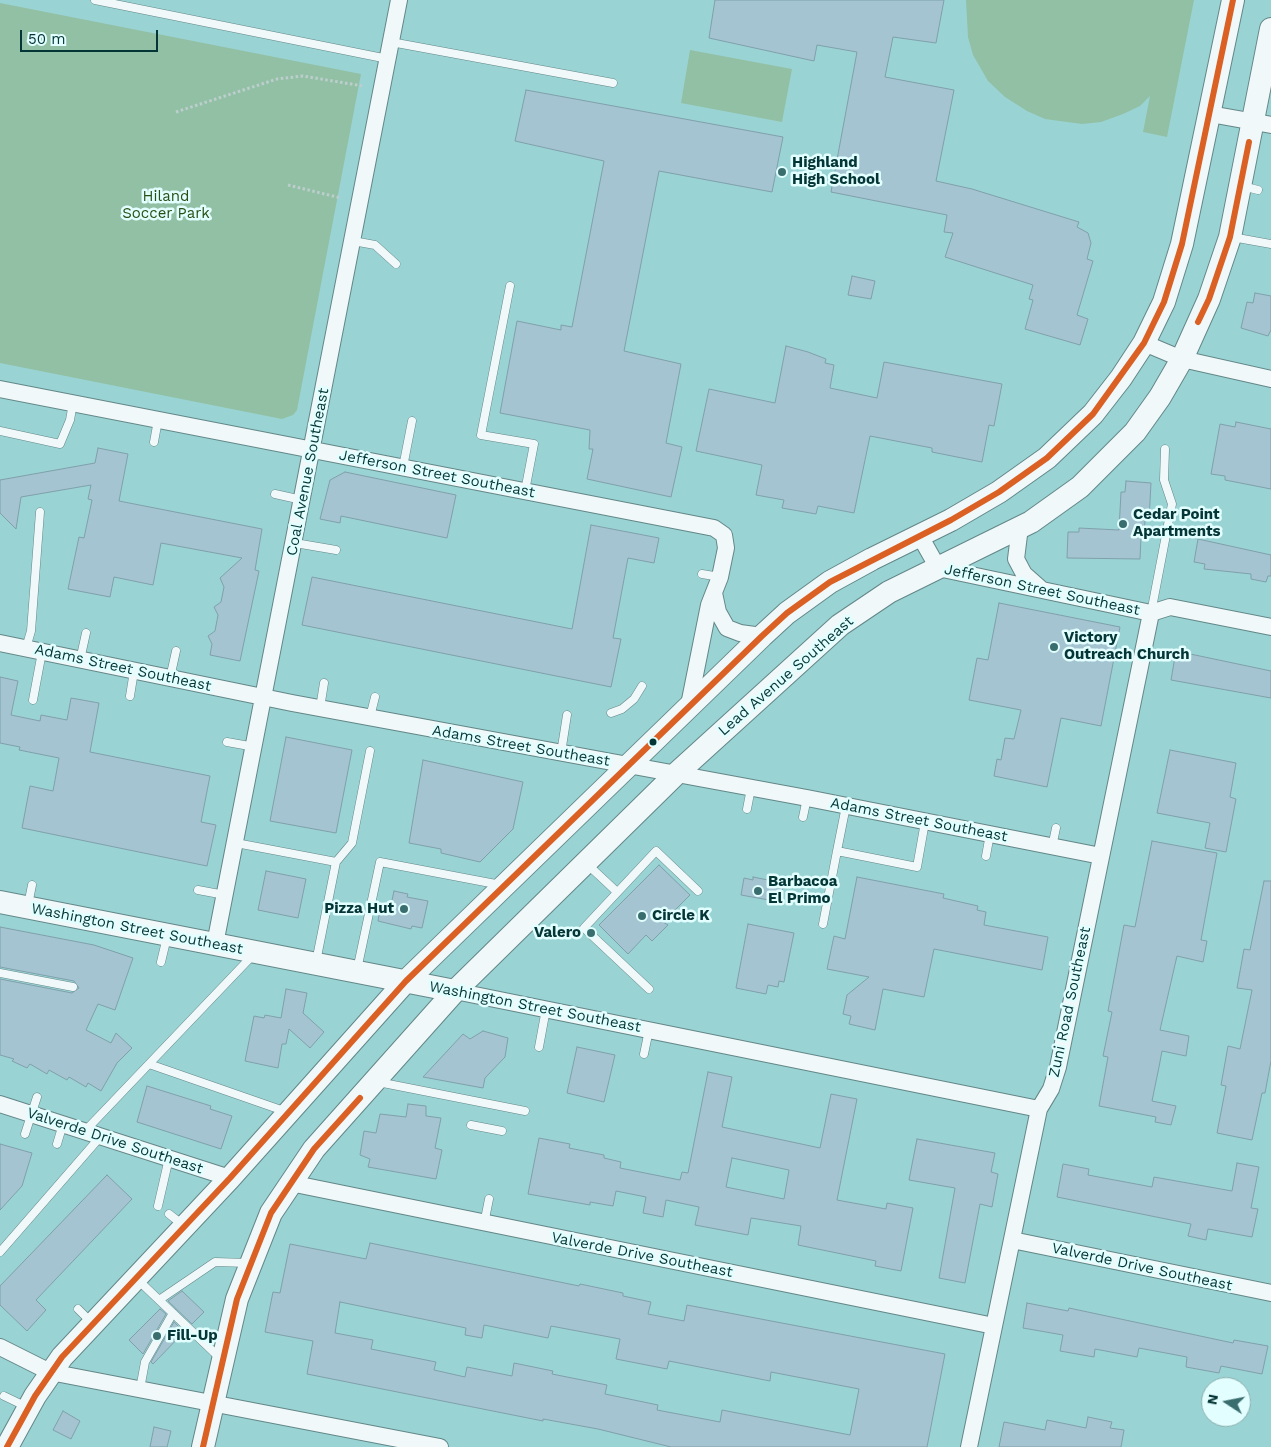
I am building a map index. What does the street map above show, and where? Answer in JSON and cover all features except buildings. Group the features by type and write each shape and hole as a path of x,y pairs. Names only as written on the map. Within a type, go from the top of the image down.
{"main road":[{"path":"8,1447 50,1372 86,1317 137,1278 177,1220 230,1178 406,981 688,710 786,613 830,582 920,536 999,492 1047,458 1093,414 1121,378 1144,343 1164,302 1182,244 1233,0"},
{"path":"1182,359 1209,299 1249,188 1262,124 1271,29"},
{"name":"Lead Avenue Southeast","path":"455,991 676,774 840,624 889,592 1020,527 1080,487 1135,432 1160,397 1182,359"},
{"name":"Washington Street Southeast","path":"0,902 455,991"},
{"path":"203,1447 237,1299 271,1213 314,1149 455,991"}],"street":[{"name":"Coal Avenue Southeast","path":"215,944 265,697 399,0"},
{"path":"1210,114 1262,124"},
{"path":"1144,343 1182,359 1271,379"},
{"name":"Jefferson Street Southeast","path":"0,389 714,528 724,535 726,548 720,577"},
{"path":"1020,527 1016,559 1024,574 1042,590"},
{"name":"Jefferson Street Southeast","path":"920,536 938,568 1152,613 1170,608 1271,627"},
{"path":"688,710 709,605 720,577"},
{"path":"714,593 718,612 727,628 740,634 762,636"},
{"name":"Zuni Road Southeast","path":"969,1447 1039,1109 1051,1089 1058,1067 1152,613"},
{"name":"Adams Street Southeast","path":"0,643 320,708 806,798 1101,856"},
{"name":"Washington Street Southeast","path":"455,991 1039,1109"},
{"name":"Valverde Drive Southeast","path":"0,1104 230,1178"},
{"name":"Valverde Drive Southeast","path":"290,1183 484,1224 994,1326"},
{"name":"Valverde Drive Southeast","path":"1012,1240 1271,1291"},
{"path":"0,1347 50,1372 440,1447"}],"lane":[{"path":"95,0 389,50 612,83"},
{"path":"1230,237 1271,244"},
{"path":"353,241 375,245 396,264"},
{"path":"510,286 481,435 534,444 525,491"},
{"path":"0,431 60,444 70,420 73,403"},
{"path":"154,442 158,420"},
{"path":"403,467 412,421"},
{"path":"1152,613 1172,504 1164,480 1165,449"},
{"path":"275,494 303,500"},
{"path":"26,648 31,630 40,512"},
{"path":"295,543 336,550"},
{"path":"702,574 720,577"},
{"path":"80,660 86,633"},
{"path":"170,678 176,651"},
{"path":"33,700 42,652"},
{"path":"130,696 134,671"},
{"path":"320,708 324,683"},
{"path":"611,713 634,700 642,686"},
{"path":"370,717 374,697"},
{"path":"561,754 567,715"},
{"path":"227,742 255,747"},
{"path":"316,964 336,862 352,843 370,751"},
{"path":"747,809 751,788"},
{"path":"803,817 806,798"},
{"path":"823,924 846,806"},
{"path":"837,851 917,867 925,822"},
{"path":"1052,847 1056,828"},
{"path":"986,856 990,834"},
{"path":"236,843 336,862"},
{"path":"649,989 584,928 656,850 698,891"},
{"path":"357,972 380,862 505,886"},
{"path":"586,863 617,892"},
{"path":"28,907 32,885"},
{"path":"198,890 226,895"},
{"path":"160,962 168,935"},
{"path":"85,1131 256,952"},
{"path":"0,973 72,987"},
{"path":"538,1047 546,1009"},
{"path":"644,1054 649,1030"},
{"path":"149,1064 288,1113"},
{"path":"376,1081 526,1111"},
{"path":"25,1134 38,1097"},
{"path":"57,1144 63,1124"},
{"path":"471,1125 502,1131"},
{"path":"0,1252 18,1225 101,1136"},
{"path":"158,1206 169,1158"},
{"path":"484,1224 489,1199"},
{"path":"159,1300 215,1262 250,1263"},
{"path":"137,1278 222,1360"},
{"path":"140,1389 145,1362 173,1313"},
{"path":"4,1396 29,1407"}],"path":[{"path":"176,112 277,79 303,76 363,86"},
{"path":"288,185 341,198"}],"green space":[{"path":"966,0 1194,0 1167,137 1143,132 1150,96 1140,106 1123,114 1101,122 1082,124 1045,119 1027,111 1005,97 988,81 973,55 968,37"},
{"name":"Hiland Soccer Park","path":"0,3 361,74 297,410 293,415 282,419 0,363"},
{"path":"690,50 792,69 782,122 681,103"}],"transit line":[{"path":"7,1447 35,1396 62,1357 230,1178 406,981 762,636 787,613 830,582 951,520 999,492 1047,458 1093,414 1144,343 1164,302 1182,244 1233,0"},
{"path":"1198,322 1209,299 1230,237 1249,142"},
{"path":"203,1447 237,1299 271,1213 314,1149 360,1098"}],"place":[{"name":"Highland High School","path":"782,172"},
{"name":"Cedar Point Apartments","path":"1123,524"},
{"name":"Victory Outreach Church","path":"1054,647"},
{"name":"Barbacoa El Primo","path":"758,891"},
{"name":"Pizza Hut","path":"404,909"},
{"name":"Circle K","path":"642,916"},
{"name":"Valero","path":"591,933"},
{"name":"Fill-Up","path":"157,1336"}]}
